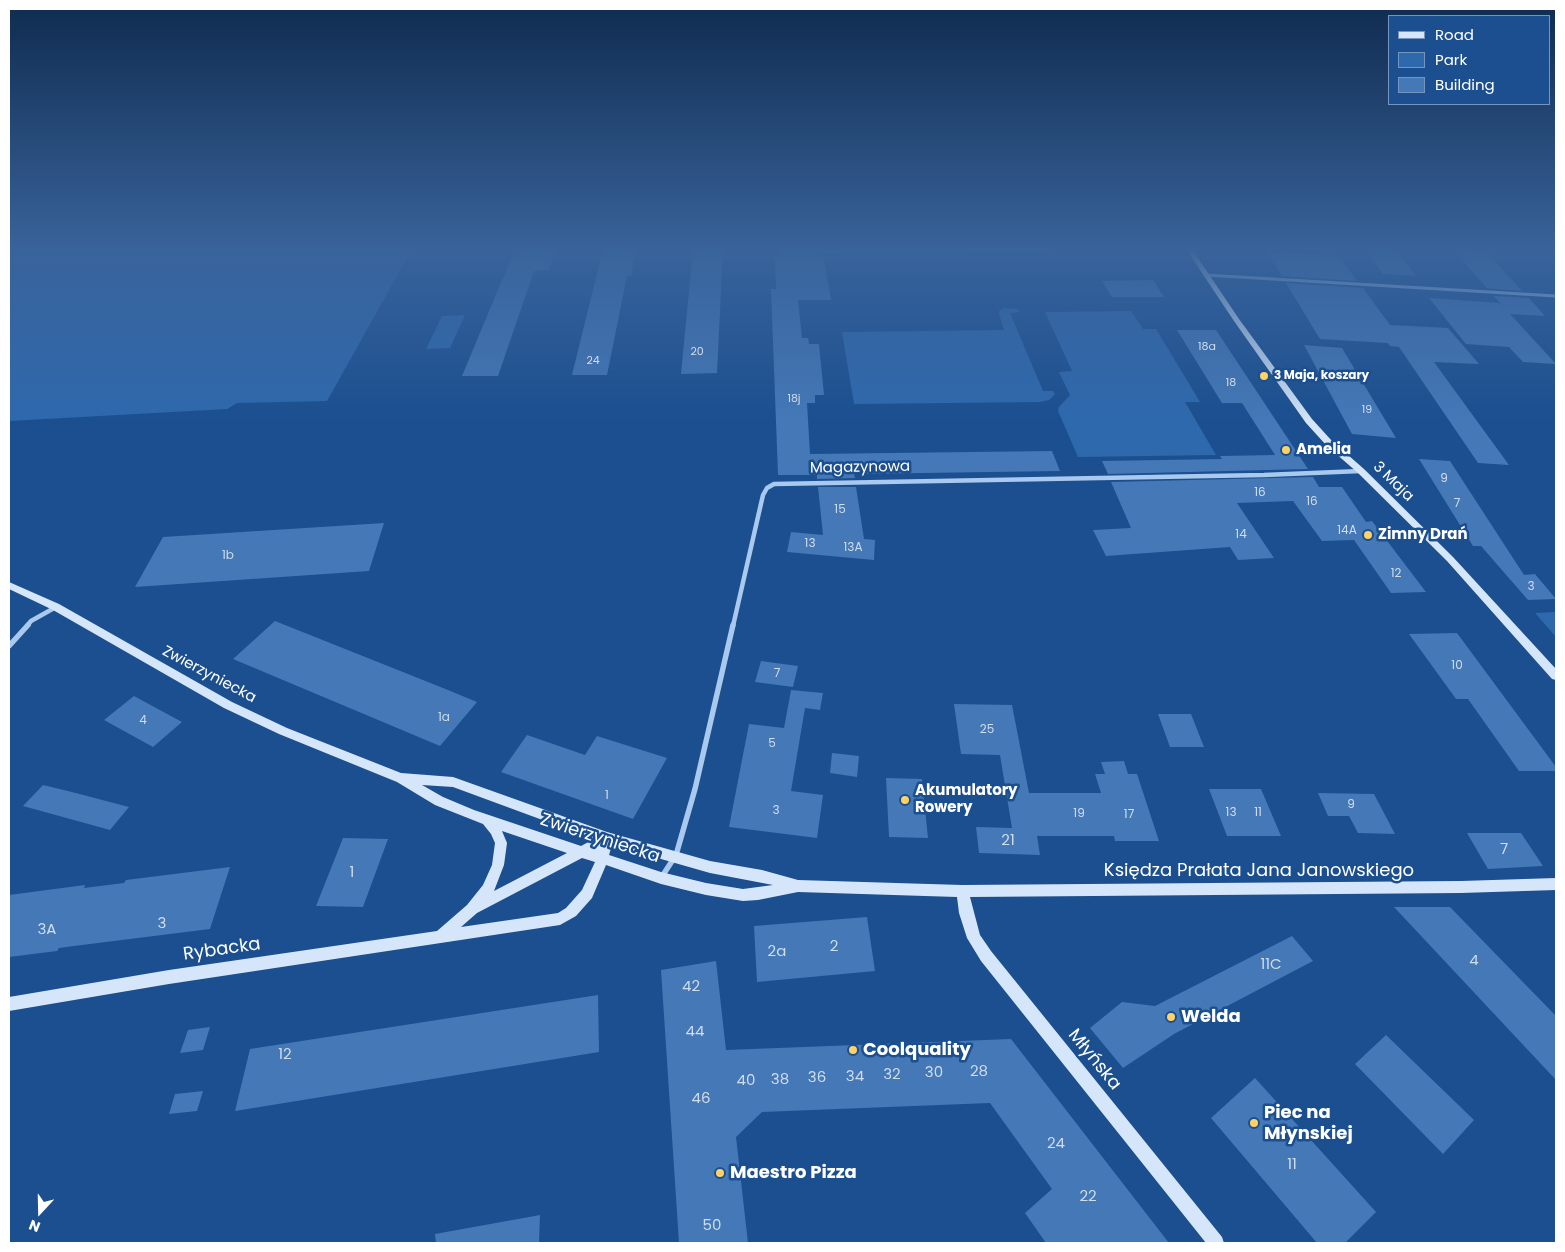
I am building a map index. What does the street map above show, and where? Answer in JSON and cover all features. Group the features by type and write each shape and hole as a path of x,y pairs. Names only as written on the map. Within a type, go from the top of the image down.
{"street":[{"name":"3 Maja","path":"1229,307 1302,413 1329,443 1361,471 1450,558 1556,676"},
{"name":"Magazynowa","path":"661,878 675,858 695,789 763,495 767,488 774,484 803,482 1255,475 1361,471"},
{"name":"Zwierzyniecka","path":"9,585 56,607 228,705 283,731 401,778 439,801 486,820 661,878 706,889 743,895 798,886"},
{"path":"9,646 31,621 56,607"},
{"name":"Zwierzyniecka","path":"401,778 453,782 608,838 710,867 762,876 798,886 962,890"},
{"name":"Rybacka","path":"441,936 472,909 488,889 498,865 501,843 496,831 486,820"},
{"name":"Rybacka","path":"472,909 608,838"},
{"name":"Rybacka","path":"9,1004 169,977 560,919 575,908 587,894 602,859 608,838"},
{"name":"Księdza Prałata Jana Janowskiego","path":"962,890 1461,887 1556,884"},
{"name":"Młyńska","path":"962,890 966,913 974,938 986,956 1216,1243"}],"green space":[{"path":"9,307 379,307 327,401 237,403 227,409 9,421"},
{"path":"1003,308 1017,309 1021,312 1010,313 1043,391 1053,391 1055,394 1049,400 1040,402 854,404 842,332 1004,330 999,314 999,311"},
{"path":"1131,311 1143,329 1156,329 1200,402 1185,402 1216,455 1078,457 1058,411 1059,407 1070,395 1059,372 1072,371 1045,312"},
{"path":"465,315 450,348 426,349 442,316"},
{"path":"1556,612 1556,637 1535,613"}],"building":[{"path":"491,307 522,307 498,376 462,376"},
{"path":"589,307 621,307 607,375 572,375"},
{"path":"687,307 720,307 717,373 681,374"},
{"path":"772,307 799,307 802,338 808,338 809,344 819,344 824,395 815,395 815,403 807,403 810,454 1052,451 1060,471 854,474 855,478 817,479 817,475 778,475"},
{"path":"1301,307 1377,307 1390,325 1448,328 1479,364 1434,362 1509,465 1478,463 1399,347 1390,346 1388,343 1320,339"},
{"path":"1437,307 1503,307 1505,309 1504,307 1537,307 1545,316 1510,314 1556,364 1523,362 1509,347 1466,344"},
{"path":"1177,330 1216,330 1308,469 1108,474 1102,461 1222,459 1220,456 1275,455 1242,403 1222,403"},
{"path":"1304,345 1342,348 1396,438 1352,434"},
{"path":"1419,459 1450,461 1524,575 1535,574 1556,599 1528,600 1481,546 1473,546"},
{"path":"1313,477 1319,487 1342,487 1366,522 1372,521 1426,592 1391,593 1354,540 1322,541 1293,501 1237,503 1274,558 1238,560 1230,547 1106,556 1093,530 1131,528 1111,482"},
{"path":"818,487 856,487 864,539 875,540 874,560 787,552 791,532 823,535"},
{"path":"384,523 369,571 135,587 163,537"},
{"path":"275,621 477,702 440,746 233,659"},
{"path":"1457,633 1556,767 1556,771 1519,771 1468,699 1456,699 1409,634"},
{"path":"761,661 798,666 793,687 755,682"},
{"path":"791,690 823,693 820,710 805,708 791,791 823,795 817,838 729,827 749,724 784,728"},
{"path":"134,696 182,722 153,747 104,720"},
{"path":"954,704 1012,705 1029,793 1101,793 1095,774 1105,774 1101,762 1124,761 1128,774 1137,774 1159,841 1115,841 1114,836 1037,836 1040,855 979,853 976,827 1012,828 1000,755 961,754"},
{"path":"1158,714 1191,714 1204,747 1170,747"},
{"path":"527,735 585,755 597,736 667,758 633,819 501,772"},
{"path":"832,753 859,756 857,777 830,773"},
{"path":"886,778 922,779 928,838 889,837"},
{"path":"43,785 129,807 110,830 23,806"},
{"path":"1209,789 1261,789 1281,836 1227,836"},
{"path":"1318,793 1374,794 1395,834 1358,833 1349,816 1328,816"},
{"path":"1467,833 1521,833 1543,866 1488,869"},
{"path":"343,838 388,839 363,907 316,906"},
{"path":"230,867 210,929 59,948 57,951 9,957 9,895 85,885 84,888 124,883 126,880"},
{"path":"1394,907 1450,907 1556,1016 1556,1080"},
{"path":"867,917 875,971 757,982 754,926"},
{"path":"1292,936 1313,961 1174,1034 1123,1068 1090,1028 1122,1002 1155,1006"},
{"path":"716,961 726,1050 1011,1039 1169,1243 1046,1243 1025,1213 1052,1189 990,1103 762,1112 736,1137 748,1243 679,1243 661,970"},
{"path":"598,995 599,1052 235,1111 250,1049"},
{"path":"210,1027 203,1050 180,1053 188,1030"},
{"path":"1386,1035 1474,1120 1443,1154 1355,1064"},
{"path":"1255,1078 1376,1212 1345,1243 1317,1243 1211,1118"},
{"path":"203,1091 197,1111 169,1114 175,1094"},
{"path":"540,1215 539,1243 436,1243 435,1234"}],"place":[{"name":"3 Maja, koszary","path":"1264,376"},
{"name":"Amelia","path":"1286,450"},
{"name":"Zimny Drań","path":"1368,535"},
{"name":"Akumulatory Rowery","path":"905,800"},
{"name":"Welda","path":"1171,1017"},
{"name":"Coolquality","path":"853,1050"},
{"name":"Piec na Młynskiej","path":"1254,1123"},
{"name":"Maestro Pizza","path":"720,1173"}]}
